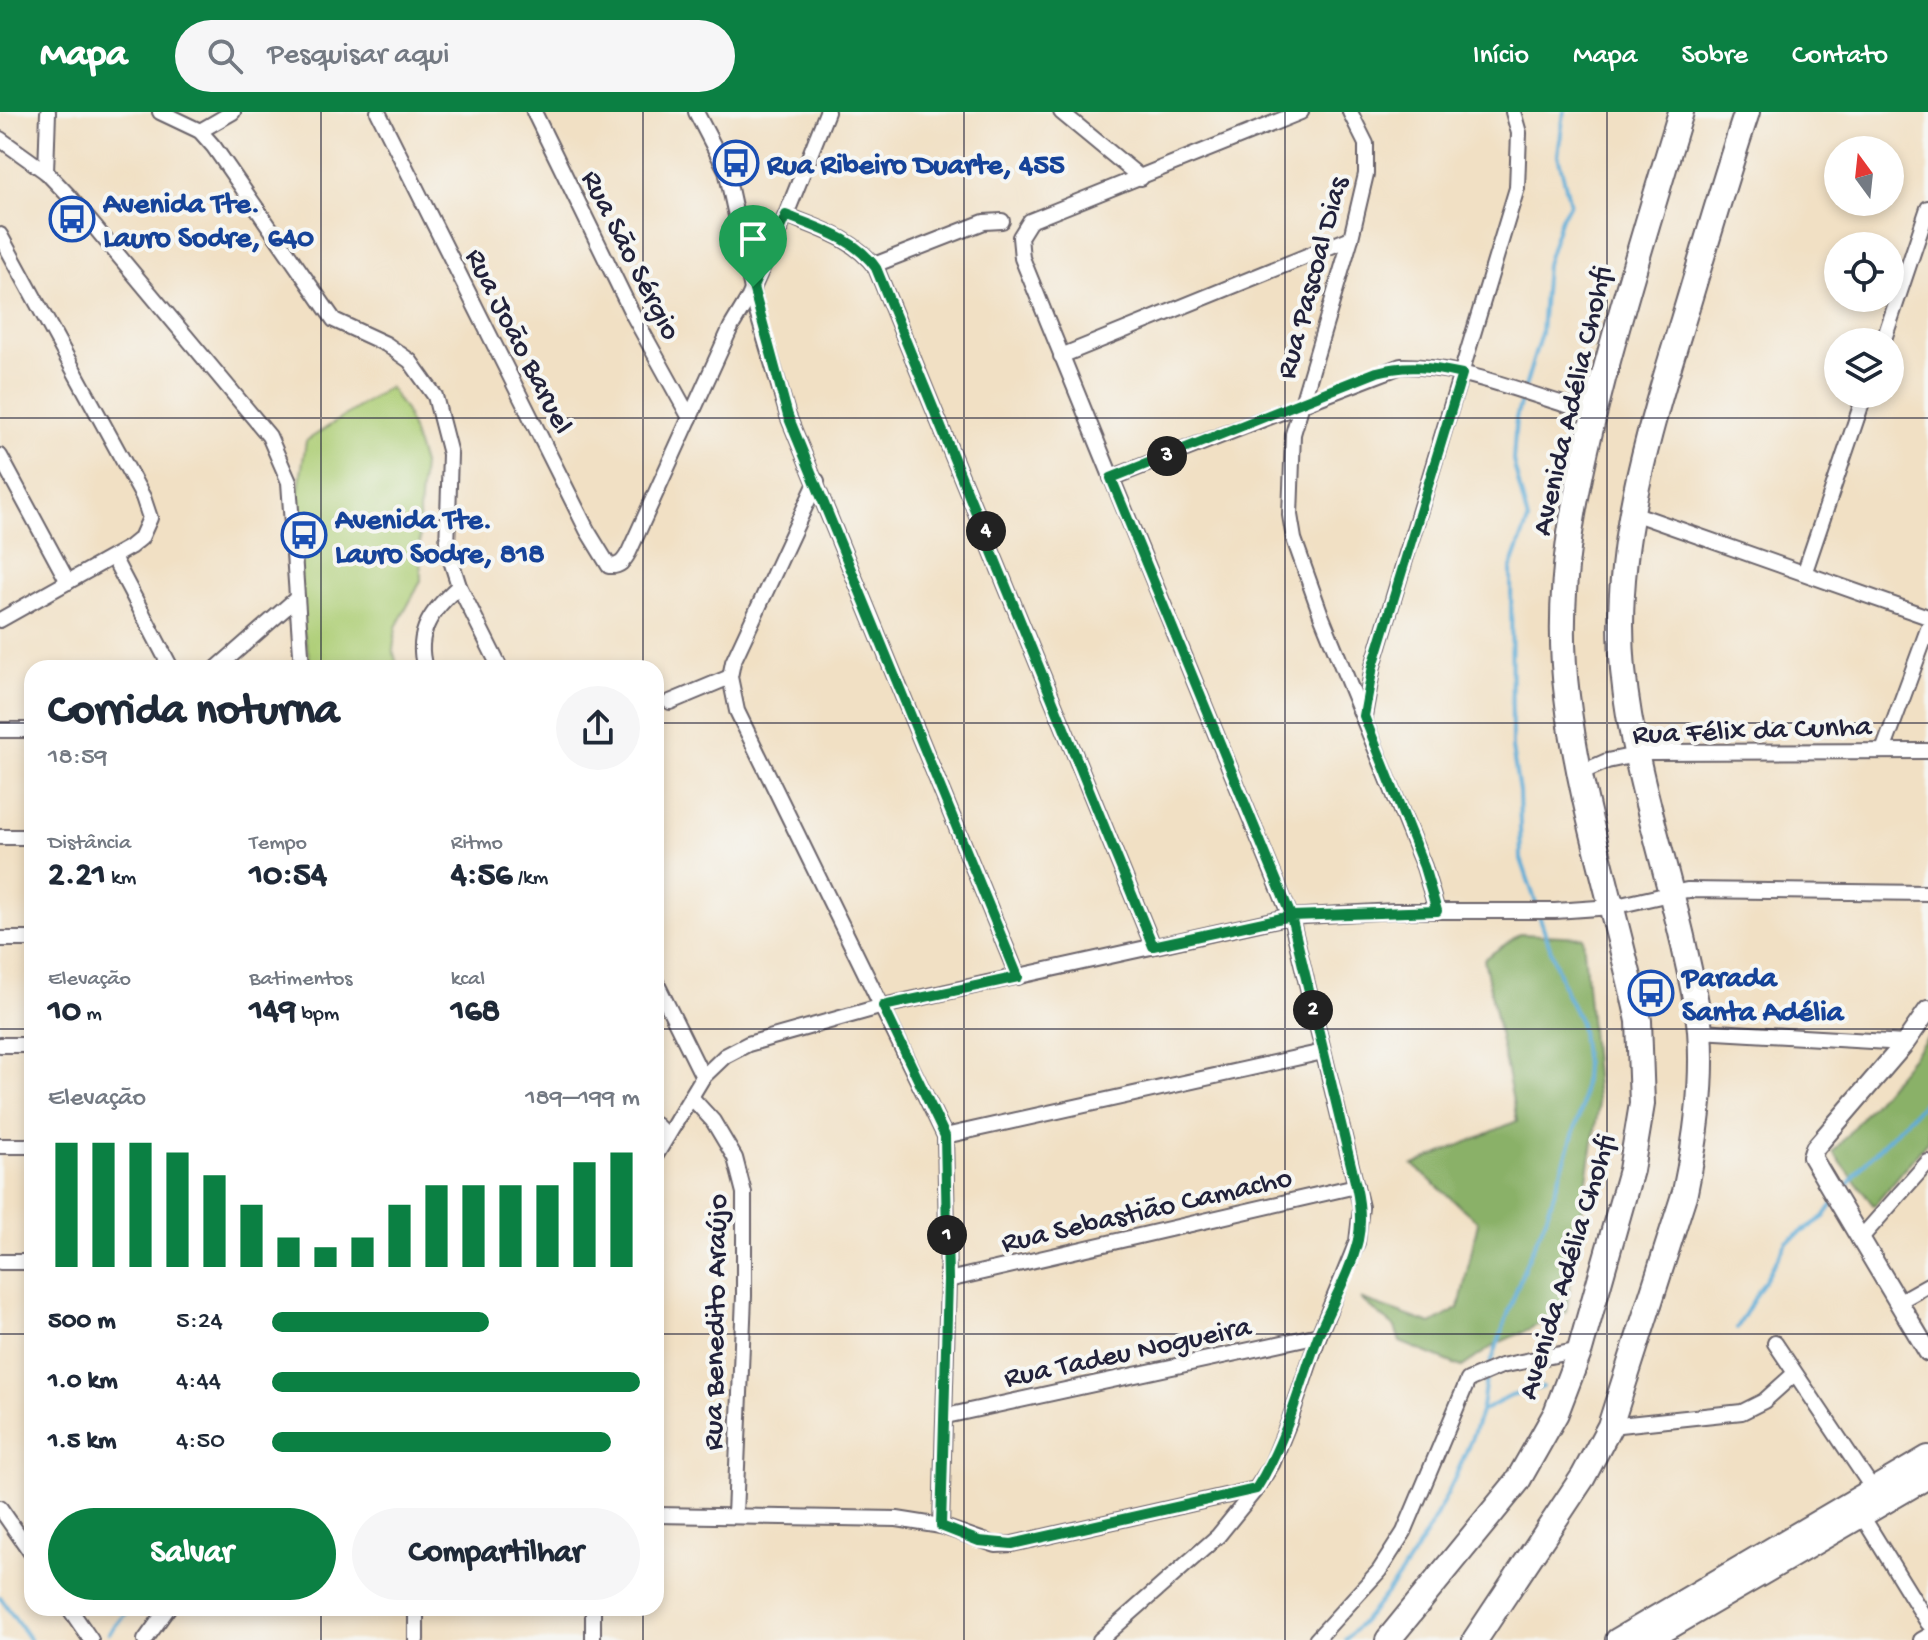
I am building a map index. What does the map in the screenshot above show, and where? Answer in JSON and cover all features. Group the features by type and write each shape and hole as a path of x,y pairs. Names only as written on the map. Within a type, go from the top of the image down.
{"highway":[{"name":"Avenida Adélia Chohfi","path":"1388,1640 1517,1482 1556,1413 1580,1350 1631,1170 1642,1104 1639,1021 1580,773 1566,693 1564,569 1577,481 1625,297 1681,112"},
{"path":"1475,1640 1583,1477 1610,1426 1685,1192 1698,1117 1700,1031 1637,754 1623,669 1623,575 1630,512 1648,433 1747,112"}],"main road":[{"path":"1879,1497 1928,1457"},
{"path":"1617,1640 1657,1633 1858,1509 1928,1477"}],"street":[{"path":"46,172 48,112"},
{"path":"160,112 200,131 334,320 386,344 410,361 435,396 450,454 447,548 459,586 496,660"},
{"path":"200,131 233,112"},
{"name":"Rua João Baruel","path":"378,112 587,530 609,566 624,562 690,418"},
{"name":"Rua São Sérgio","path":"534,112 632,313 690,418"},
{"path":"696,112 726,170 753,287 788,416 1018,977"},
{"path":"690,418 786,215 827,112"},
{"path":"1061,112 1141,178"},
{"path":"1100,1640 1218,1536 1272,1464 1357,1242 1361,1207 1291,916 1061,356 1022,258 1020,237 1030,221 1301,112"},
{"name":"Rua Pascoal Dias","path":"1350,112 1366,144 1366,174 1351,238 1293,434 1289,476 1294,539 1424,867 1437,911"},
{"path":"1364,716 1373,666 1517,188 1519,133 1513,112"},
{"path":"0,139 46,172 269,436 289,482 301,660"},
{"path":"1888,328 1928,208"},
{"path":"786,215 847,240 863,251 874,265 988,534 1153,946"},
{"path":"874,265 984,222 1002,221"},
{"path":"0,235 149,508 150,518 141,538 0,620"},
{"path":"1061,356 1351,238"},
{"path":"1111,478 1401,366 1424,366 1462,374 1595,413"},
{"path":"1805,571 1860,408"},
{"path":"0,456 68,582"},
{"path":"817,481 733,662 730,677 737,711 945,1136 948,1280 941,1526"},
{"path":"1630,512 1805,571 1928,617"},
{"path":"113,557 167,660"},
{"path":"424,660 423,629 433,612 459,586"},
{"path":"226,660 297,598"},
{"path":"1883,751 1928,629"},
{"path":"670,702 730,677"},
{"path":"0,730 24,730"},
{"name":"Rua Félix da Cunha","path":"1580,773 1607,761 1637,754 1928,751"},
{"path":"0,837 24,837"},
{"path":"664,1141 703,1077 725,1056 748,1044 883,1006 1291,916 1555,911 1612,907 1670,891 1928,893"},
{"path":"0,939 24,939"},
{"path":"664,998 703,1077"},
{"path":"1928,1010 1905,1043 1815,1148 1812,1157 1828,1189 1928,1352"},
{"path":"1700,1031 1905,1043"},
{"path":"0,1045 24,1045"},
{"path":"945,1136 1323,1052"},
{"name":"Rua Benedito Araújo","path":"691,1097 713,1121 735,1158 744,1193 744,1296 735,1515"},
{"path":"664,1133 667,1136"},
{"path":"0,1146 24,1146"},
{"path":"1855,1234 1928,1162"},
{"name":"Rua Sebastião Camacho","path":"948,1280 1356,1186"},
{"path":"0,1262 24,1262"},
{"path":"1898,1302 1928,1285"},
{"name":"Rua Tadeu Nogueira","path":"946,1416 1319,1335"},
{"path":"1775,1343 1879,1497"},
{"path":"1316,1640 1379,1571 1404,1532 1462,1388 1481,1373 1501,1366 1580,1350"},
{"path":"1610,1426 1742,1412 1764,1401 1794,1374"},
{"path":"664,1515 897,1519 941,1526 979,1541 1012,1544 1256,1489"},
{"path":"0,1508 24,1542"},
{"path":"1858,1509 1928,1623"},
{"path":"74,1616 91,1640"},
{"path":"145,1640 162,1616"},
{"path":"416,1616 416,1640"},
{"path":"593,1616 593,1640"},
{"path":"1921,1640 1928,1636"}],"green space":[{"path":"389,387 406,412 423,464 419,512 421,581 396,627 393,650 396,660 310,660 300,619 294,521 306,441"},
{"path":"1520,934 1583,937 1598,1110 1566,1312 1496,1344 1462,1367 1400,1342 1395,1327 1360,1299 1431,1324 1459,1308 1478,1222 1413,1165 1517,1121 1484,959"},
{"path":"1928,1037 1928,1140 1874,1206 1833,1152"}],"waterway":[{"path":"1537,906 1521,859 1519,792 1512,748 1511,568 1528,521 1513,461 1516,418 1541,333 1546,264 1561,218 1570,204 1558,155 1564,112"},
{"path":"1490,1366 1524,1268 1546,1218 1582,1107 1585,1064 1580,1022 1566,994 1539,915"},
{"path":"1841,1194 1861,1167 1928,1098"},
{"path":"1737,1328 1787,1242 1824,1217 1833,1204"},
{"path":"1345,1640 1389,1590 1441,1506 1480,1415 1487,1378"},
{"path":"1482,1411 1511,1396 1543,1387"},
{"path":"0,1597 30,1640"},
{"path":"109,1633 123,1616"}],"place":[{"name":"Rua Ribeiro Duarte, 455","path":"736,163"},
{"name":"Avenida Tte. Lauro Sodre, 640","path":"72,219"},
{"name":"Avenida Tte. Lauro Sodre, 818","path":"304,535"},
{"name":"Parada Santa Adélia","path":"1651,993"}],"route":[{"path":"753,287 757,312 788,416 1018,977 883,1006 945,1136 948,1280 941,1526 979,1541 996,1545 1012,1544 1256,1489 1272,1464 1319,1335 1346,1272 1357,1242 1361,1207 1291,916 1437,911 1424,867 1364,716 1373,666 1462,374 1424,366 1401,366 1377,372 1111,478 1291,916 1153,946 988,534 876,268 863,251 847,240 786,215 753,287"}]}
